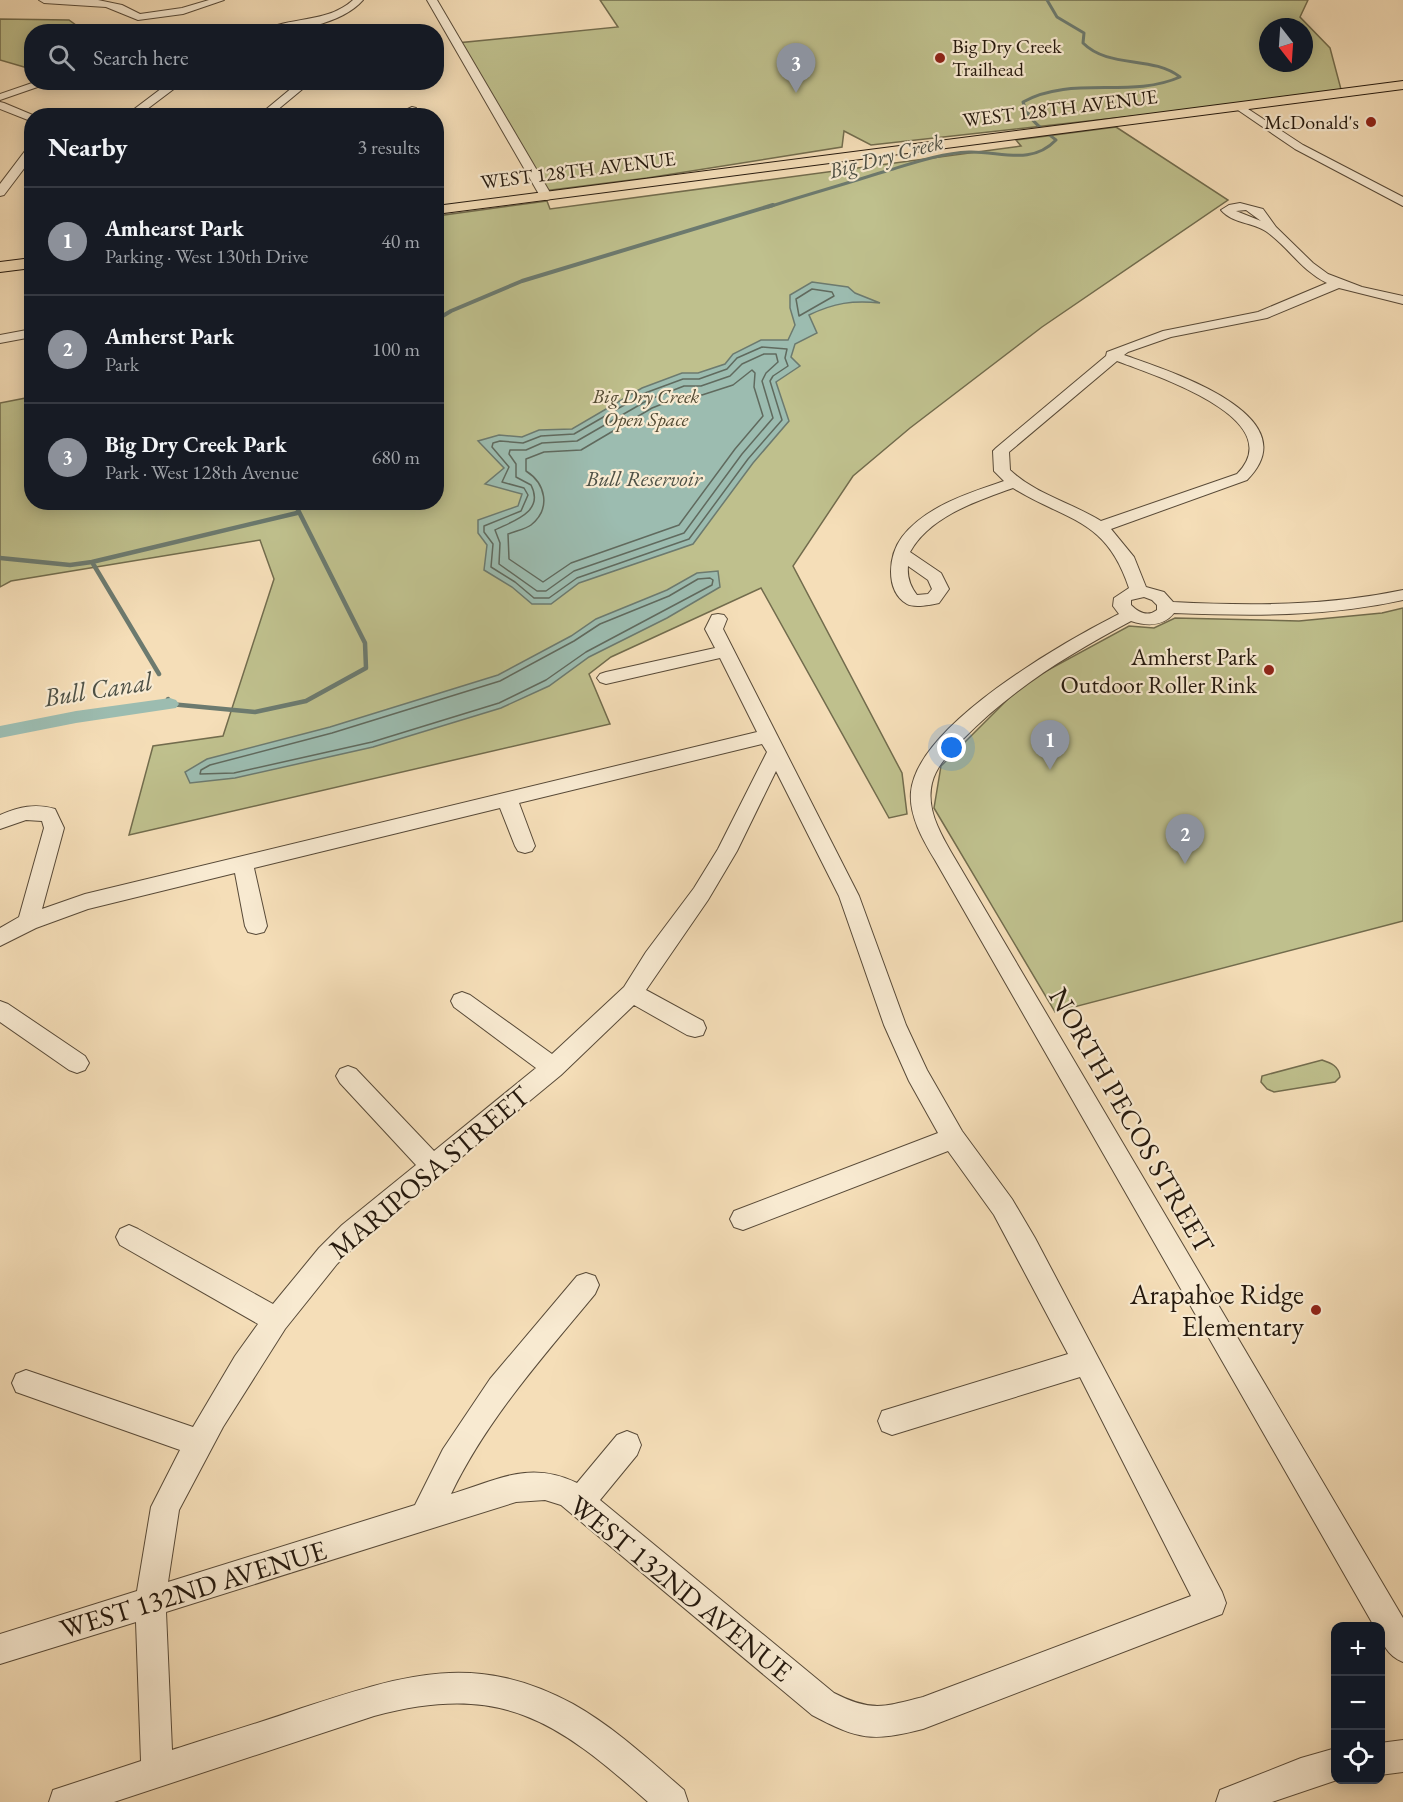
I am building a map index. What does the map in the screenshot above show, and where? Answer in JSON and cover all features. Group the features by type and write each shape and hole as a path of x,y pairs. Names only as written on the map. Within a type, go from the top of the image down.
{"main road":[{"name":"WEST 128TH AVENUE","path":"444,209 1403,85"},
{"path":"0,267 24,264"}],"street":[{"path":"44,0 99,1 125,7 137,22 219,0"},
{"path":"298,24 331,16 348,9 358,0"},
{"path":"432,0 546,196"},
{"path":"348,9 364,11"},
{"path":"0,97 24,89"},
{"path":"141,108 167,90"},
{"path":"273,108 296,90"},
{"path":"1255,104 1321,147 1403,188"},
{"path":"0,105 24,115"},
{"path":"1239,106 1304,150 1352,173 1403,202"},
{"path":"1304,150 1321,147"},
{"path":"0,192 24,159"},
{"path":"0,171 15,171"},
{"path":"1270,228 1314,270 1339,283 1403,300"},
{"path":"1139,592 1133,570 1121,546 1100,527 1071,510 1013,483 1002,471 1001,451 1112,355 1134,343 1246,320 1278,310 1339,283"},
{"path":"0,339 24,334"},
{"path":"1100,527 1242,477 1255,463 1257,448 1252,431 1242,416 1224,401 1202,390 1112,355"},
{"path":"901,553 916,529 962,502 1013,483"},
{"path":"1139,592 1158,596 1167,608 1163,615 1151,620 1130,615 1125,611 1121,602 1127,595 1139,592"},
{"path":"1167,608 1313,611 1369,604 1403,595"},
{"name":"NORTH PECOS STREET","path":"1130,615 1027,672 1000,693 934,759 922,782 920,791 922,808 933,838 948,865 1403,1647"},
{"path":"718,619 714,629 849,896 895,1025 917,1074 953,1137 1003,1207 1026,1246 1085,1362 892,1421"},
{"path":"606,678 725,651"},
{"path":"0,938 28,922 84,902 507,800 771,744"},
{"name":"MARIPOSA STREET","path":"157,1771 150,1602 165,1508 199,1443 245,1365 276,1320 327,1256 351,1233 553,1068 632,993 654,958 678,928 727,851 771,744"},
{"path":"507,800 525,846"},
{"path":"2,822 32,812 48,814 53,822 54,828 28,922"},
{"path":"243,864 256,926"},
{"path":"632,993 695,1028"},
{"path":"462,1001 553,1068"},
{"path":"0,1010 77,1064"},
{"path":"348,1076 432,1166"},
{"path":"743,1219 953,1137"},
{"path":"129,1238 276,1320"},
{"path":"424,1517 453,1459 500,1388 586,1285"},
{"name":"WEST 132ND AVENUE","path":"0,1649 516,1488 542,1484 551,1485 580,1502 823,1704 853,1720 879,1725 922,1713 1211,1603 1085,1362"},
{"path":"26,1383 199,1443"},
{"path":"580,1502 627,1444"},
{"path":"65,1802 392,1695 425,1689 470,1688 515,1696 541,1705 574,1722 603,1741 672,1802"},
{"path":"1385,1758 1403,1756"},
{"path":"1253,1798 1301,1774 1331,1765"}],"green space":[{"path":"600,0 1308,0 1301,18 1259,18 1259,72 1313,72 1313,30 1330,48 1342,93 871,145 844,131 842,147 647,178 543,191 457,43 618,27"},
{"path":"0,19 69,20 74,24 24,24 24,67 0,60"},
{"name":"Big Dry Creek Open Space","path":"1116,127 1228,200 1042,327 910,428 853,476 793,566 902,773 907,814 889,818 761,588 611,657 589,674 610,724 129,835 153,746 223,736 274,579 260,540 11,581 0,587 0,403 24,398 24,510 444,510 444,215 547,201 550,209 1021,146 1016,140"},
{"path":"1403,608 1403,921 1055,1012 934,808 941,766 1024,683 1129,626 1154,628 1175,618 1299,621 1382,613"},
{"path":"1322,1060 1338,1070 1340,1077 1335,1082 1274,1092 1267,1089 1261,1082 1262,1076"}],"water":[{"name":"Bull Reservoir","path":"812,282 848,287 855,293 880,303 844,303 809,315 817,333 795,344 791,357 800,366 776,382 789,421 753,463 693,544 579,583 551,604 532,604 512,587 484,570 487,545 478,533 478,520 518,506 522,494 485,484 504,468 478,441 499,435 522,437 539,430 572,429 642,388 682,373 698,373 725,364 733,354 761,340 788,340 795,325 790,308 790,295"},
{"path":"718,571 720,587 667,618 589,657 549,686 501,708 373,747 235,778 190,783 185,772 207,759 330,727 498,675 571,636 596,619 667,590 697,573"}],"waterway":[{"name":"Big Dry Creek","path":"768,207 947,154 981,152 1026,155 1036,153 1056,140 1032,119 1023,102 1042,94 1061,90 1141,86 1180,77 1157,66 1105,56 1093,51 1083,43 1084,33 1057,17 1047,0"},
{"name":"Big Dry Creek","path":"444,315 522,281 773,205"},
{"name":"Big Dry Creek","path":"168,699 170,704 255,712 306,701 366,668 365,643 298,510"},
{"name":"Big Dry Creek","path":"92,562 297,513"},
{"name":"Big Dry Creek","path":"0,558 70,565 92,562"},
{"name":"Big Dry Creek","path":"92,562 159,674"},
{"name":"Bull Canal","path":"0,732 76,717 170,704"}],"place":[{"name":"Big Dry Creek Trailhead","path":"940,58"},
{"name":"Big Dry Creek Park","path":"796,93"},
{"name":"McDonald's","path":"1371,122"},
{"name":"Amherst Park Outdoor Roller Rink","path":"1269,670"},
{"name":"Amhearst Park","path":"1050,770"},
{"name":"Amherst Park","path":"1185,864"},
{"name":"Arapahoe Ridge Elementary","path":"1316,1310"}]}
